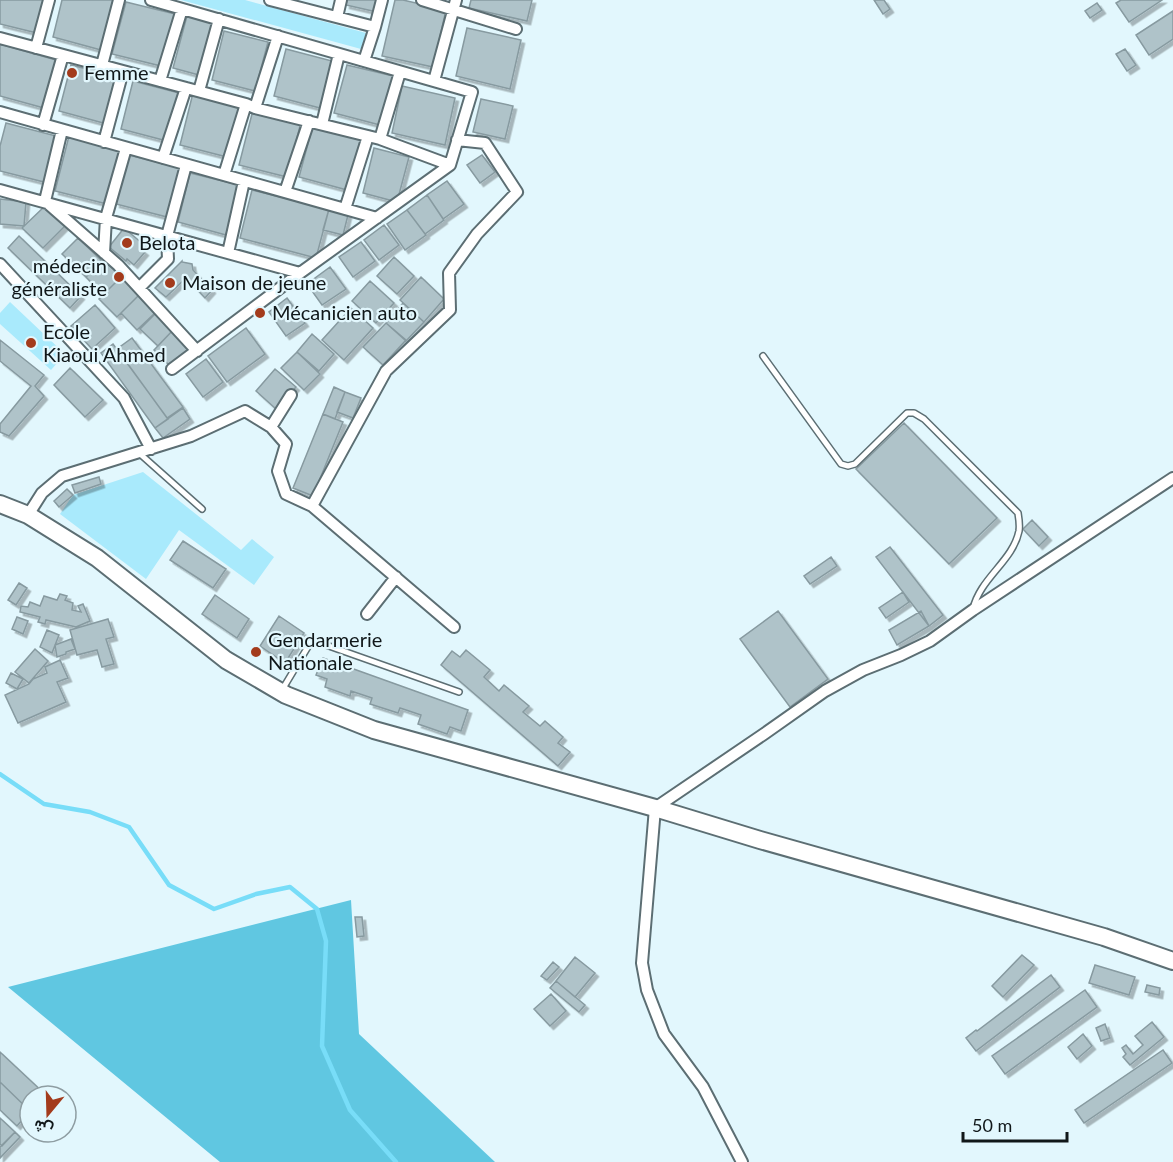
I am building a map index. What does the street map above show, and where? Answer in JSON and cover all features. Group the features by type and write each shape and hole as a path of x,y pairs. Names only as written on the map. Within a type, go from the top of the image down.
{"main road":[{"path":"0,504 28,514 97,558 226,660 281,692 374,730 1104,937 1173,961"}],"street":[{"path":"36,48 49,0"},
{"path":"102,65 119,0"},
{"path":"151,0 472,92 450,165 172,369"},
{"path":"270,0 288,2 375,27"},
{"path":"337,17 341,0"},
{"path":"364,61 382,0"},
{"path":"422,0 455,4 516,29"},
{"path":"434,81 455,4"},
{"path":"160,81 182,9"},
{"path":"199,91 219,19"},
{"path":"224,175 278,36"},
{"path":"0,38 380,139 450,165"},
{"path":"322,124 339,54"},
{"path":"43,124 63,55"},
{"path":"104,142 123,71"},
{"path":"380,139 400,72"},
{"path":"163,158 186,88"},
{"path":"0,112 377,218"},
{"path":"285,192 309,121"},
{"path":"45,201 62,130"},
{"path":"345,209 368,136"},
{"path":"312,506 386,371 450,310 449,273 477,234 517,192 485,143 457,140"},
{"path":"104,253 106,218 126,148"},
{"path":"139,288 168,259 167,236 186,165"},
{"path":"228,253 244,181"},
{"path":"0,190 300,273"},
{"path":"45,201 118,266 197,351"},
{"path":"1,268 124,398 151,449"},
{"path":"271,427 291,395"},
{"path":"28,514 42,493 62,477 191,436 245,411 271,427 286,444 278,471 286,494 312,506 454,627"},
{"path":"742,1162 703,1087 664,1034 647,990 642,963 655,808 825,691 863,670 930,641 1173,478"},
{"path":"367,614 396,576"}],"lane":[{"path":"763,356 841,464 848,466 855,464 907,413 914,413 924,419 1018,513 1019,532 1014,546 983,585 973,610"},
{"path":"139,453 202,508"},
{"path":"281,692 312,640 459,692"}],"shaded area":[{"path":"181,0 245,0 366,33 361,49"},
{"path":"10,302 65,354 51,370 0,324 0,313"},
{"path":"143,472 241,550 252,539 274,557 254,585 179,530 146,579 60,514 73,495"},
{"path":"351,900 359,1034 495,1162 220,1162 8,987"}],"building":[{"path":"0,0 45,0 37,33 0,24"},
{"path":"62,0 113,0 101,50 53,37"},
{"path":"347,0 380,0 377,12 346,5"},
{"path":"395,0 446,10 433,67 382,56"},
{"path":"471,0 532,0 527,21 469,8"},
{"path":"874,0 884,0 890,9 883,14"},
{"path":"1121,0 1162,0 1129,22 1116,3"},
{"path":"126,2 175,14 161,66 112,54"},
{"path":"1097,3 1102,10 1090,18 1085,11"},
{"path":"1173,11 1173,39 1149,55 1136,35"},
{"path":"187,16 213,23 199,75 173,68"},
{"path":"467,28 521,40 510,89 456,76"},
{"path":"224,31 268,42 255,91 212,80"},
{"path":"0,44 56,60 44,108 0,96"},
{"path":"286,49 332,61 320,108 274,96"},
{"path":"1125,49 1136,65 1127,71 1116,54"},
{"path":"71,65 119,77 107,124 59,111"},
{"path":"347,65 393,76 380,125 334,113"},
{"path":"133,81 179,93 167,141 121,129"},
{"path":"402,86 455,98 445,145 392,133"},
{"path":"193,93 240,105 227,157 180,145"},
{"path":"481,99 513,106 505,139 473,132"},
{"path":"253,110 301,122 287,177 239,165"},
{"path":"6,123 56,136 44,182 0,171 0,146"},
{"path":"313,125 361,138 347,190 299,177"},
{"path":"69,136 121,150 107,204 55,191"},
{"path":"374,148 409,157 397,202 363,193"},
{"path":"129,155 180,168 167,217 116,204"},
{"path":"482,155 495,172 480,183 467,165"},
{"path":"190,173 239,185 226,235 178,222"},
{"path":"447,181 464,204 443,219 427,195"},
{"path":"252,190 329,209 316,258 240,238"},
{"path":"427,195 444,220 425,234 407,210"},
{"path":"0,199 26,202 24,226 0,224"},
{"path":"46,205 66,225 43,248 22,228"},
{"path":"329,209 348,215 343,235 323,230"},
{"path":"407,210 426,235 405,250 387,224"},
{"path":"384,225 399,245 379,260 364,240"},
{"path":"124,228 143,244 140,248 145,252 134,265 109,247"},
{"path":"19,236 81,296 70,308 8,248"},
{"path":"78,238 102,261 86,277 62,254"},
{"path":"361,242 375,261 353,277 339,257"},
{"path":"394,257 414,276 397,294 377,276"},
{"path":"104,260 121,277 103,295 86,277"},
{"name":"Maison de jeune","path":"182,261 192,264 193,270 212,290 205,298 186,278 166,297 155,288"},
{"path":"330,267 346,289 322,305 307,284"},
{"path":"121,277 139,295 117,317 99,299"},
{"path":"421,277 444,299 424,322 400,300"},
{"path":"370,281 394,303 376,323 352,301"},
{"path":"139,295 156,312 137,330 121,313"},
{"path":"287,298 305,323 286,336 269,312"},
{"path":"403,303 424,322 406,341 386,323"},
{"path":"95,305 115,328 92,349 71,326"},
{"path":"351,308 373,328 344,360 322,340"},
{"path":"156,313 173,330 158,346 140,329"},
{"path":"386,323 406,340 383,365 363,347"},
{"path":"246,328 265,354 227,382 208,356"},
{"path":"173,330 190,348 171,367 154,350"},
{"path":"312,334 334,354 319,371 297,352"},
{"path":"132,338 183,407 167,418 117,349"},
{"path":"0,340 44,375 35,386 44,396 9,436 0,432 0,424 31,386 0,361"},
{"path":"113,344 168,419 155,428 101,353"},
{"path":"297,352 320,374 304,390 281,368"},
{"path":"206,359 223,382 203,397 186,374"},
{"path":"70,368 103,400 85,417 54,385"},
{"path":"275,369 296,387 276,409 256,391"},
{"path":"334,387 345,392 335,419 323,414"},
{"path":"345,392 361,398 353,418 337,412"},
{"path":"183,408 190,419 163,438 155,428"},
{"path":"323,414 343,422 313,496 293,488"},
{"path":"904,423 997,518 949,564 856,469"},
{"path":"99,477 101,484 75,493 72,485"},
{"path":"67,489 73,495 59,507 54,501"},
{"path":"1032,520 1048,537 1039,546 1023,529"},
{"path":"183,541 226,569 213,588 170,560"},
{"path":"890,547 943,615 929,626 876,557"},
{"path":"831,557 837,566 810,584 804,576"},
{"path":"19,583 27,588 16,605 8,600"},
{"path":"903,592 909,602 886,618 879,608"},
{"path":"60,594 67,596 65,600 73,603 72,610 81,612 78,606 83,604 90,621 76,627 46,620 45,624 38,622 40,617 20,612 21,606 28,607 30,602 40,606 44,596 57,600"},
{"path":"215,595 249,619 237,638 202,614"},
{"path":"778,611 828,679 790,707 740,639"},
{"path":"921,611 929,626 897,645 889,630"},
{"path":"279,616 304,633 285,663 260,646"},
{"path":"17,617 28,621 23,634 12,629"},
{"path":"108,619 114,637 106,639 114,664 102,667 97,650 77,655 70,630"},
{"path":"47,630 59,635 52,653 40,647"},
{"path":"71,639 75,649 57,657 55,645"},
{"path":"35,649 48,661 29,683 15,672"},
{"path":"466,650 490,670 484,677 499,691 504,685 529,706 523,712 540,726 545,721 563,737 558,743 570,752 558,766 441,665 452,651 460,657"},
{"path":"323,658 468,710 461,731 450,727 447,734 418,724 421,715 400,708 398,713 370,704 372,698 351,691 350,696 325,687 327,679 316,675"},
{"path":"60,660 68,678 57,682 66,702 18,723 5,695 47,673 45,667"},
{"path":"11,673 23,679 17,689 6,683"},
{"path":"355,917 362,917 364,936 357,937"},
{"path":"1022,955 1034,965 1003,997 992,986"},
{"path":"575,957 595,973 575,997 556,981"},
{"path":"553,962 559,967 547,980 541,976"},
{"path":"1095,965 1135,977 1129,995 1089,983"},
{"path":"1051,975 1060,987 976,1051 966,1038"},
{"path":"556,981 585,1005 579,1012 550,988"},
{"path":"1147,985 1160,988 1159,995 1145,992"},
{"path":"1085,990 1097,1007 1005,1074 992,1056"},
{"path":"551,994 566,1011 550,1026 534,1009"},
{"path":"1152,1022 1164,1037 1130,1065 1123,1057 1126,1054 1122,1048 1126,1045 1133,1054 1143,1045 1135,1036"},
{"path":"1105,1024 1110,1038 1101,1041 1096,1028"},
{"path":"1083,1034 1092,1046 1077,1059 1068,1047"},
{"path":"1163,1050 1172,1063 1084,1123 1075,1110"},
{"path":"0,1052 34,1084 18,1084 18,1099 0,1082"},
{"path":"0,1082 18,1099 17,1126 0,1110"},
{"path":"0,1118 15,1132 2,1146 0,1144"},
{"path":"15,1132 18,1135 18,1139 0,1158 0,1147"}],"waterway":[{"path":"0,774 44,804 90,812 129,827 169,885 214,909 256,894 290,887 317,909 326,941 322,1046 350,1110 396,1162"}],"place":[{"name":"Femme","path":"72,73"},
{"name":"Belota","path":"127,243"},
{"name":"médecin généraliste","path":"119,277"},
{"name":"Maison de jeune","path":"170,283"},
{"name":"Mécanicien auto","path":"260,313"},
{"name":"Ecole Kiaoui Ahmed","path":"31,343"},
{"name":"Gendarmerie Nationale","path":"256,652"}]}
